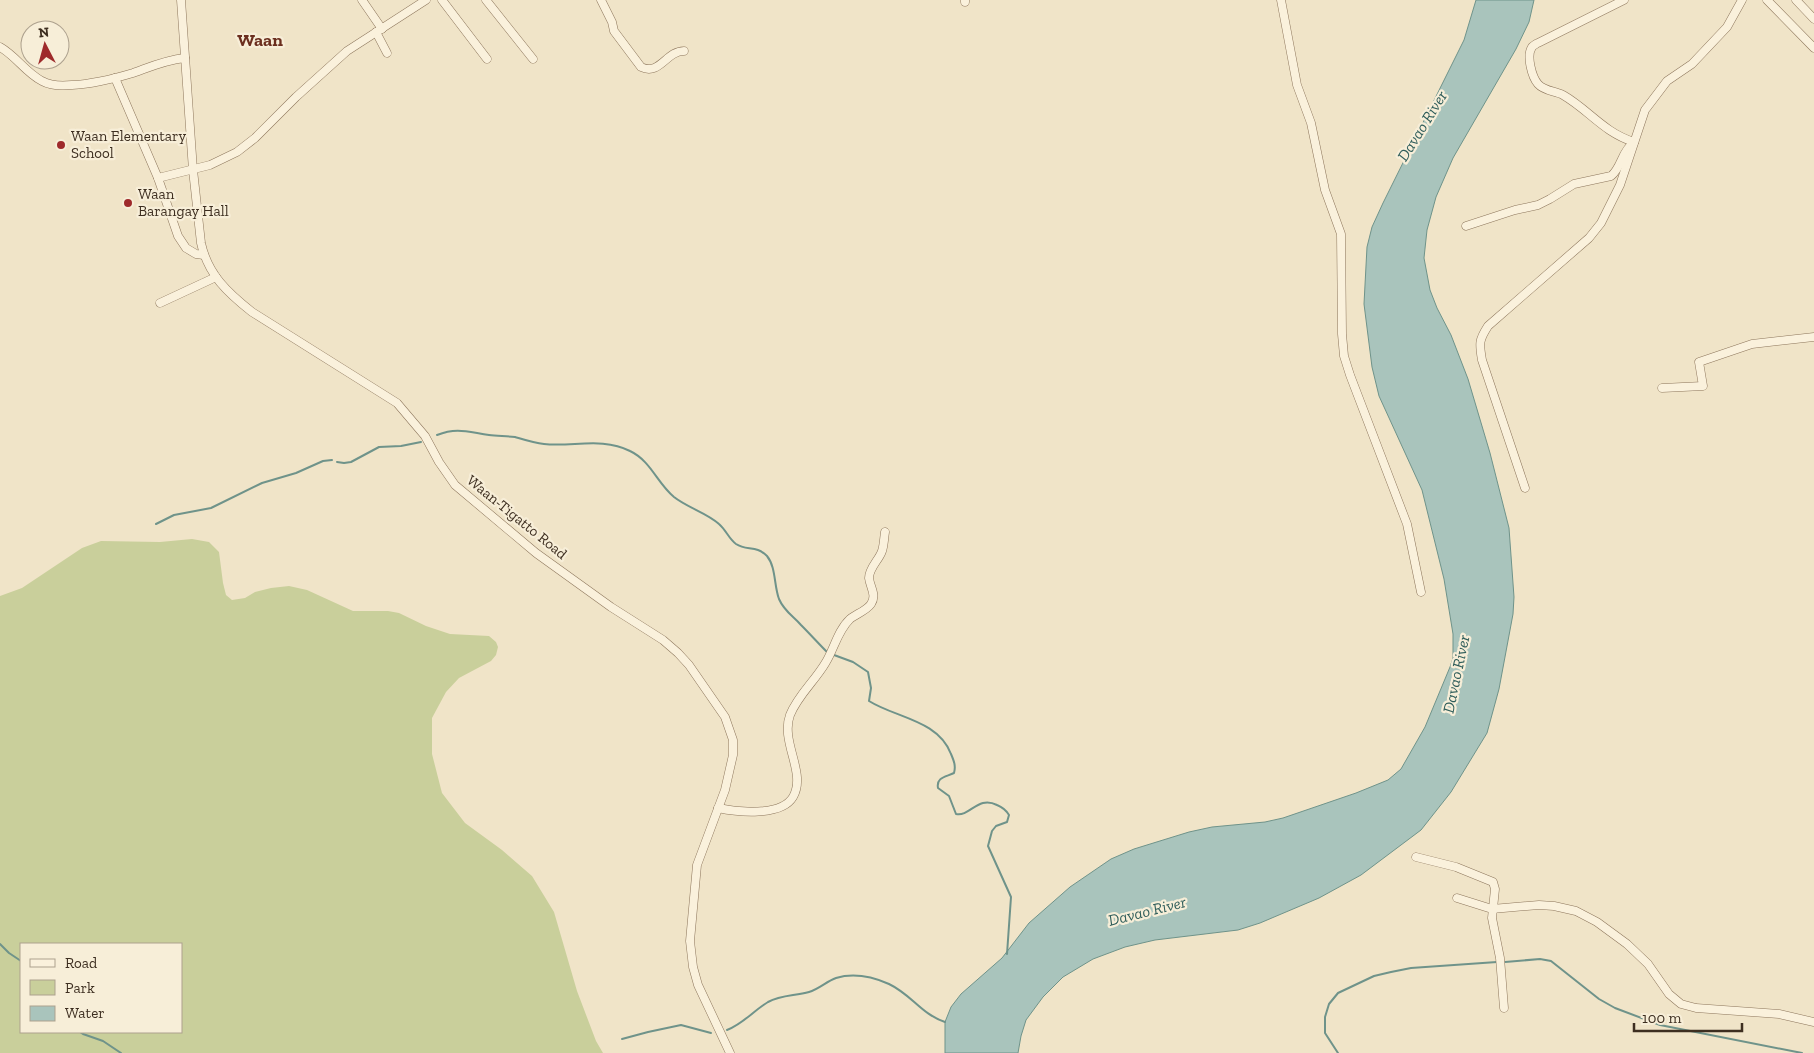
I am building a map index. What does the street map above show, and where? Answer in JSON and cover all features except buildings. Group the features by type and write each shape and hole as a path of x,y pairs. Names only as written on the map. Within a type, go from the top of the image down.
{"street":[{"name":"Waan-Tigatto Road","path":"181,0 193,170 204,255 216,277 230,295 252,312 397,403 424,436 438,462 455,485 536,553 611,607 663,640 689,665 725,717 733,740 733,755 718,808 697,865 690,941 693,967 698,985 730,1053"},
{"path":"362,0 379,30 387,52"},
{"path":"158,178 224,160 255,138 321,74 347,52 426,0"},
{"path":"442,0 487,59"},
{"path":"486,0 533,59"},
{"path":"601,0 614,31 641,67 646,69 657,68 674,53 684,51"},
{"path":"1281,0 1297,85 1311,123 1325,190 1342,234 1342,334 1344,356 1407,524 1422,592"},
{"path":"1624,0 1538,43 1532,47 1530,60 1536,81 1540,86 1570,99 1602,126 1622,139 1634,142"},
{"path":"1525,488 1482,360 1479,346 1481,338 1494,320 1589,238 1601,222 1616,194 1626,171 1645,110 1667,81 1692,64 1727,28 1742,0"},
{"path":"1767,0 1814,48"},
{"path":"1797,0 1814,19"},
{"path":"0,47 15,57 36,78 48,84 73,85 115,78 164,61 184,58"},
{"path":"115,78 158,178 182,243 190,252 204,255"},
{"path":"1466,226 1496,215 1538,205 1550,200 1574,184 1611,176 1615,173 1627,147 1634,142"},
{"path":"160,303 216,277"},
{"path":"1662,388 1703,386 1699,362 1718,355 1752,344 1814,337"},
{"path":"718,808 736,812 755,812 783,806 793,798 797,787 797,776 788,736 790,715 799,698 825,662 850,619 871,604 874,597 869,578 870,572 883,549 885,532"},
{"path":"1416,857 1456,867 1493,882 1495,889 1492,918 1500,958 1504,1008"},
{"path":"1457,898 1492,909 1554,906 1588,916 1627,944 1648,964 1669,994 1686,1006 1779,1014 1814,1022"}],"green space":[{"path":"192,539 209,542 219,552 226,595 232,600 245,598 255,592 271,588 289,586 307,590 353,611 388,611 399,613 426,626 450,634 489,636 496,642 498,647 496,655 491,661 459,678 446,692 432,718 432,754 442,793 465,823 502,850 532,876 554,912 577,991 596,1041 603,1053 0,1053 0,596 22,588 82,548 101,541 160,542"}],"water":[{"name":"Davao River","path":"1476,0 1534,0 1529,22 1516,49 1453,158 1436,197 1427,230 1424,258 1430,290 1451,335 1468,379 1490,453 1509,528 1514,597 1513,614 1499,689 1487,733 1451,792 1421,830 1361,875 1319,898 1260,923 1238,930 1155,940 1125,947 1093,959 1063,977 1043,997 1026,1020 1018,1053 945,1053 945,1022 951,1007 961,994 1002,958 1029,923 1070,887 1111,859 1134,849 1189,832 1212,827 1265,822 1283,818 1388,780 1401,769 1425,727 1453,658 1453,634 1444,579 1422,490 1379,396 1372,367 1364,304 1367,247 1372,227 1383,203 1464,40"}],"waterway":[{"path":"437,435 451,431 463,431 515,437 555,445 609,444 630,451 649,466 674,497 714,520 736,544 759,550 767,556 772,566 777,594 781,603 827,652"},
{"path":"337,462 351,462 379,447 401,446 421,442"},
{"path":"156,524 174,515 211,508 262,483 296,473 323,461 332,460"},
{"path":"834,655 853,662 868,672 871,688 869,701 926,727 945,743 953,759 955,770 954,773 940,779 938,788 949,796 956,814 966,812 979,804 990,803 1002,808 1009,815 1007,822 996,826 992,831 988,846 1011,897 1007,954"},
{"path":"0,944 20,960"},
{"path":"1505,962 1540,959 1551,961 1599,999 1615,1008 1660,1025 1802,1053"},
{"path":"1338,1053 1325,1033 1325,1017 1329,1004 1338,993 1374,976 1411,968 1497,962"},
{"path":"727,1030 768,1002 809,992 836,978 849,976 876,979 889,984 904,993 929,1014 945,1022"},
{"path":"622,1039 681,1025 711,1033"},
{"path":"82,1033 103,1041 121,1053"}],"place":[{"name":"Waan Elementary School","path":"61,145"},
{"name":"Waan Barangay Hall","path":"128,203"}],"district":[{"name":"Waan","path":"260,40"}]}
